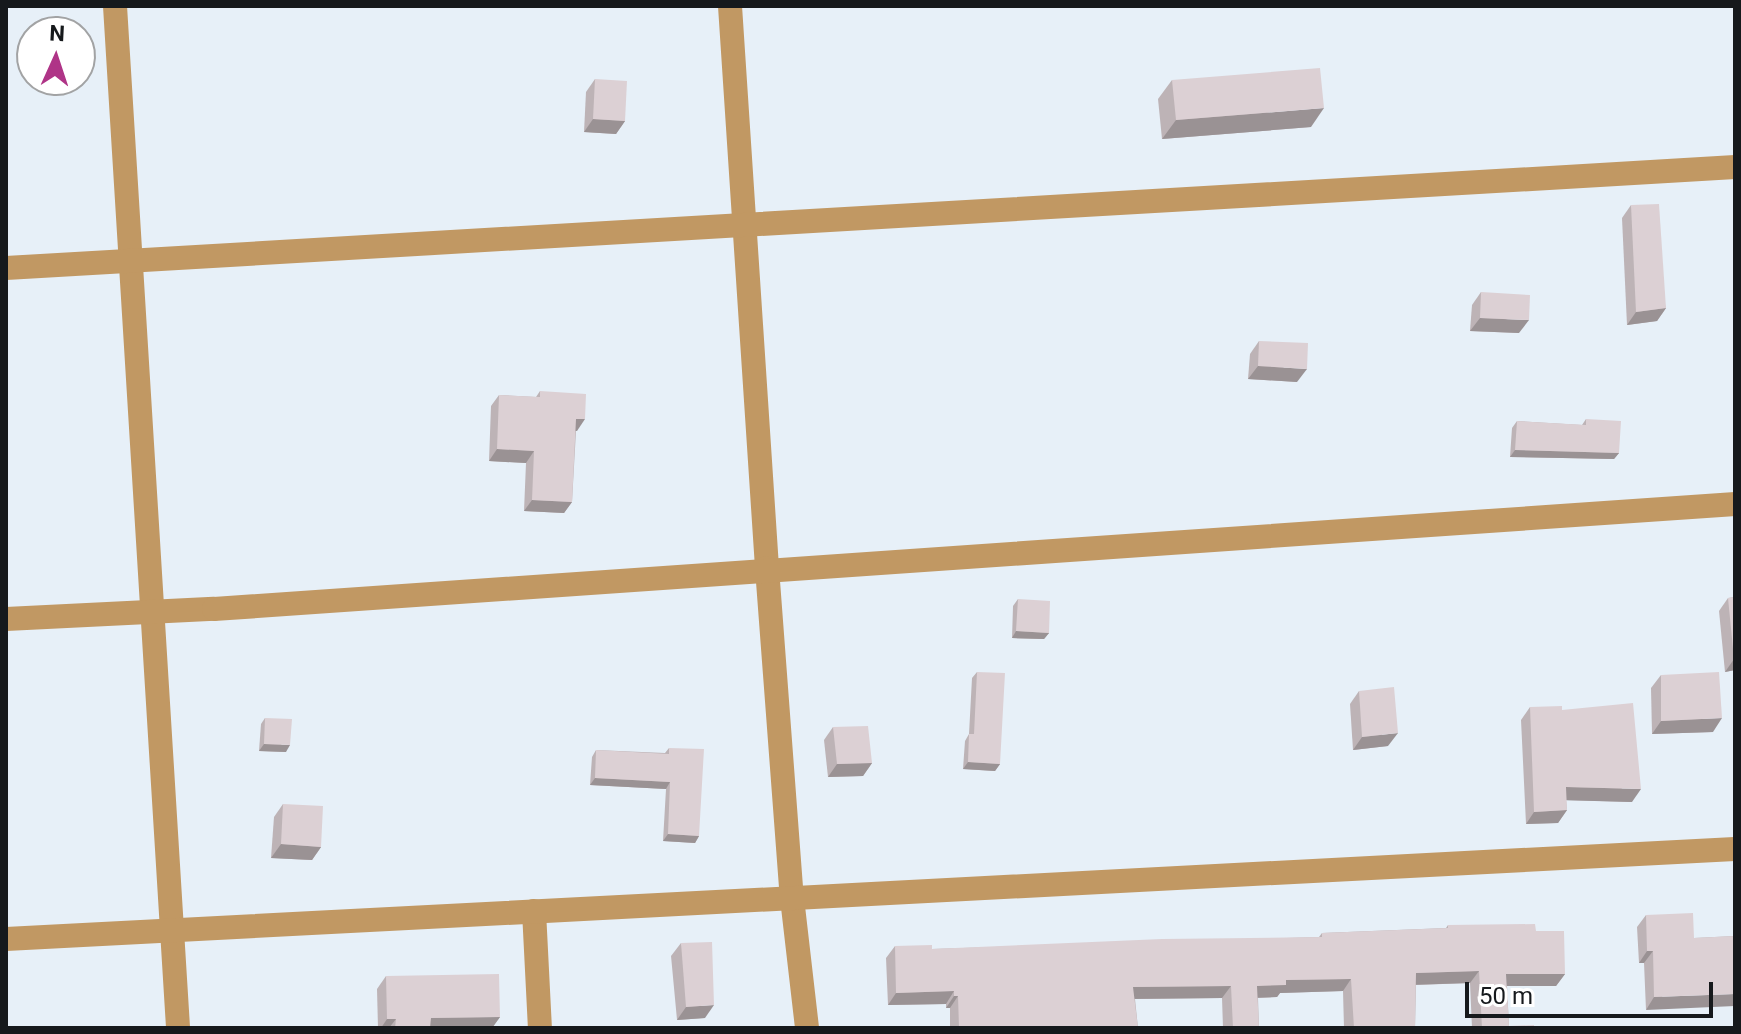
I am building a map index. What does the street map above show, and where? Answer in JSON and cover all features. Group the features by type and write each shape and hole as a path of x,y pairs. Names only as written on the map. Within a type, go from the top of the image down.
{"street":[{"path":"115,6 178,1028"},
{"path":"730,6 767,568 792,898 807,1028"},
{"path":"6,268 1735,167"},
{"path":"6,619 153,612 1735,504"},
{"path":"6,939 1735,849"},
{"path":"534,911 540,1028"}],"building":[{"path":"1320,68 1324,108 1176,120 1172,80"},
{"path":"595,79 627,81 625,121 593,119"},
{"path":"1659,204 1666,308 1636,312 1631,205"},
{"path":"1481,292 1530,295 1529,320 1480,318"},
{"path":"1259,341 1308,343 1307,369 1258,366"},
{"path":"540,391 586,394 585,419 576,419 572,502 532,500 534,451 497,449 499,395 540,397"},
{"path":"1586,419 1621,421 1619,453 1515,450 1517,421 1586,425"},
{"path":"1735,597 1735,659 1734,659 1728,598"},
{"path":"1018,599 1050,601 1049,633 1016,631"},
{"path":"977,672 1005,673 1000,764 968,762 969,734 974,734"},
{"path":"1719,672 1722,718 1661,721 1661,675"},
{"path":"1394,687 1398,733 1362,737 1359,691"},
{"path":"1633,703 1641,789 1566,787 1567,810 1534,812 1530,707 1562,706 1562,710"},
{"path":"265,718 292,719 290,745 264,744"},
{"path":"868,726 872,763 837,764 833,727"},
{"path":"669,748 704,749 699,836 668,834 670,782 595,778 596,750 669,754"},
{"path":"283,804 323,806 321,847 281,844"},
{"path":"1693,913 1694,938 1735,936 1735,994 1654,997 1653,951 1647,951 1646,915"},
{"path":"1535,924 1536,931 1564,931 1565,974 1506,974 1509,1026 1534,1025 1534,1028 1482,1028 1479,971 1416,973 1415,1028 1354,1028 1351,979 1286,980 1286,985 1257,986 1259,1028 1233,1028 1231,986 1133,987 1138,1028 959,1028 958,996 954,996 954,991 896,993 895,946 932,945 932,949 1162,939 1322,937 1322,933 1448,928 1448,925"},
{"path":"712,942 714,1005 686,1007 681,943"},
{"path":"499,974 500,1017 431,1018 430,1028 395,1028 396,1019 387,1019 386,976"}]}
